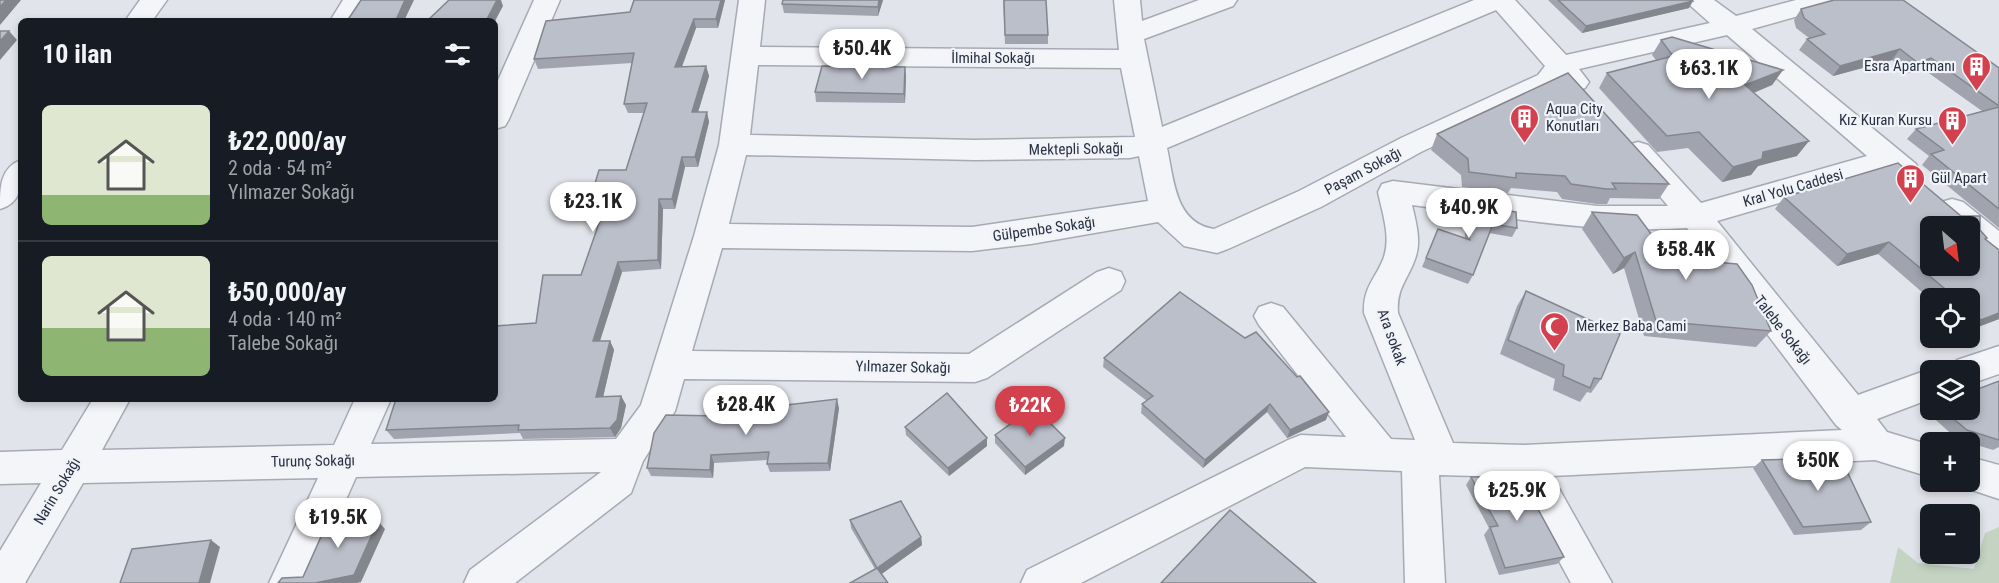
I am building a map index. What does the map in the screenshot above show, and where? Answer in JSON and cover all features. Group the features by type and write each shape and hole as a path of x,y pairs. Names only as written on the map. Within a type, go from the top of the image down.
{"street":[{"path":"140,18 154,0"},
{"path":"345,18 356,0"},
{"path":"498,112 547,0"},
{"path":"484,583 618,481 626,455 657,411 710,236 734,145 752,0"},
{"path":"1127,0 1132,46 1165,210"},
{"path":"1132,46 1224,0"},
{"path":"1499,0 1592,100"},
{"name":"Mektepli Sokağı","path":"734,145 1104,150 1151,143 1499,0"},
{"path":"1697,0 1732,26 1999,249"},
{"path":"1560,65 1732,26 1825,0"},
{"name":"İlmihal Sokağı","path":"745,56 1132,46"},
{"name":"Paşam Sokağı","path":"1165,210 1186,232 1196,238 1217,241 1310,199 1411,145 1548,81 1560,65"},
{"name":"Talebe Sokağı","path":"1616,127 1695,216 1849,414 1875,444"},
{"name":"Kral Yolu Caddesi","path":"1695,216 1891,160"},
{"path":"1365,170 1393,192 1597,216 1646,219 1695,216"},
{"path":"0,198 18,175"},
{"name":"Ara sokak","path":"1393,192 1402,249 1379,300 1381,313 1431,458"},
{"name":"Gülpembe Sokağı","path":"710,236 972,239 1031,232 1165,210"},
{"name":"Yılmazer Sokağı","path":"671,365 975,368 1109,281"},
{"path":"1271,316 1381,454"},
{"path":"1980,366 1999,360"},
{"path":"1849,414 1920,388"},
{"name":"Narin Sokağı","path":"3,583 110,402"},
{"path":"289,583 372,402"},
{"path":"1041,583 1301,451 1524,460 1875,444 1920,458"},
{"name":"Turunç Sokağı","path":"0,468 626,455"},
{"path":"1425,583 1431,458"},
{"path":"1524,460 1592,583"},
{"path":"1980,476 1999,482"}],"green space":[{"path":"1999,527 1999,583 1890,583 1898,547 1920,564 1974,569 1976,564 1980,564 1980,549 1985,533"}],"building":[{"path":"361,0 405,0 397,18 349,18"},
{"path":"449,0 497,0 488,18 430,18"},
{"path":"634,0 721,0 716,19 694,19 675,67 706,66 692,112 707,112 695,157 682,157 672,199 659,199 658,260 618,262 593,341 610,341 596,397 621,396 617,420 610,428 518,430 519,425 386,430 395,402 498,402 498,326 536,323 543,275 581,275 607,200 590,200 599,170 626,170 647,103 624,104 634,53 534,59 546,21 630,12"},
{"path":"783,0 879,0 878,7 782,4"},
{"path":"1004,0 1046,0 1048,35 1005,35"},
{"path":"1558,0 1692,0 1693,1 1586,26"},
{"path":"1834,0 1903,0 1999,68 1999,106 1931,58 1918,63 1900,49 1840,66 1807,39 1825,34 1804,18 1801,9"},
{"path":"0,31 9,31 0,41"},
{"path":"1672,37 1783,70 1745,85 1809,141 1763,152 1762,159 1733,167 1699,132 1667,136 1607,73 1673,56 1661,40"},
{"path":"822,66 905,67 904,94 815,92"},
{"name":"Aqua City Konutları","path":"1568,73 1669,184 1612,183 1616,189 1606,189 1571,184 1565,176 1516,173 1516,178 1469,172 1468,159 1437,134"},
{"path":"1999,107 1999,209 1931,154 1944,150 1916,129"},
{"path":"1898,163 1961,216 1920,216 1920,268 1889,242 1847,254 1784,197"},
{"path":"1468,205 1516,212 1517,228 1493,224 1473,275 1426,258 1438,229 1470,240"},
{"path":"1592,212 1637,215 1669,258 1737,264 1752,285 1771,331 1656,321 1635,252 1624,258"},
{"path":"1980,230 1987,238 1985,239 1999,250 1999,313 1980,319 1980,288 1944,288 1930,276 1980,276"},
{"name":"Merkez Baba Cami","path":"1526,291 1620,334 1601,379 1594,378 1590,388 1563,376 1564,365 1508,340"},
{"path":"1180,292 1245,338 1256,332 1297,377 1300,376 1329,412 1290,430 1270,404 1205,460 1142,404 1153,396 1104,358"},
{"path":"1999,381 1999,440 1980,434 1980,432 1967,430 1955,420 1980,420 1980,388"},
{"path":"947,393 987,438 948,468 905,427"},
{"path":"837,399 828,463 767,464 769,452 711,455 710,470 647,468 654,433 666,415 721,416 724,407 777,410 778,406"},
{"path":"1034,407 1065,438 1025,467 995,435"},
{"path":"1797,459 1843,463 1871,522 1803,527 1762,460"},
{"path":"1520,476 1564,557 1505,568 1490,527 1498,526 1471,477"},
{"path":"901,501 921,537 877,568 850,520"},
{"path":"333,510 378,521 354,575 315,583 278,583 282,578 303,577"},
{"path":"1230,510 1316,583 1161,583"},
{"path":"211,540 199,583 120,583 132,549"},
{"path":"877,568 888,583 850,583"}],"place":[{"name":"Esra Apartmanı","path":"1976,92"},
{"name":"Aqua City Konutları","path":"1525,144"},
{"name":"Kız Kuran Kursu","path":"1953,146"},
{"name":"Gül Apart","path":"1910,204"},
{"name":"Merkez Baba Cami","path":"1555,352"}]}
